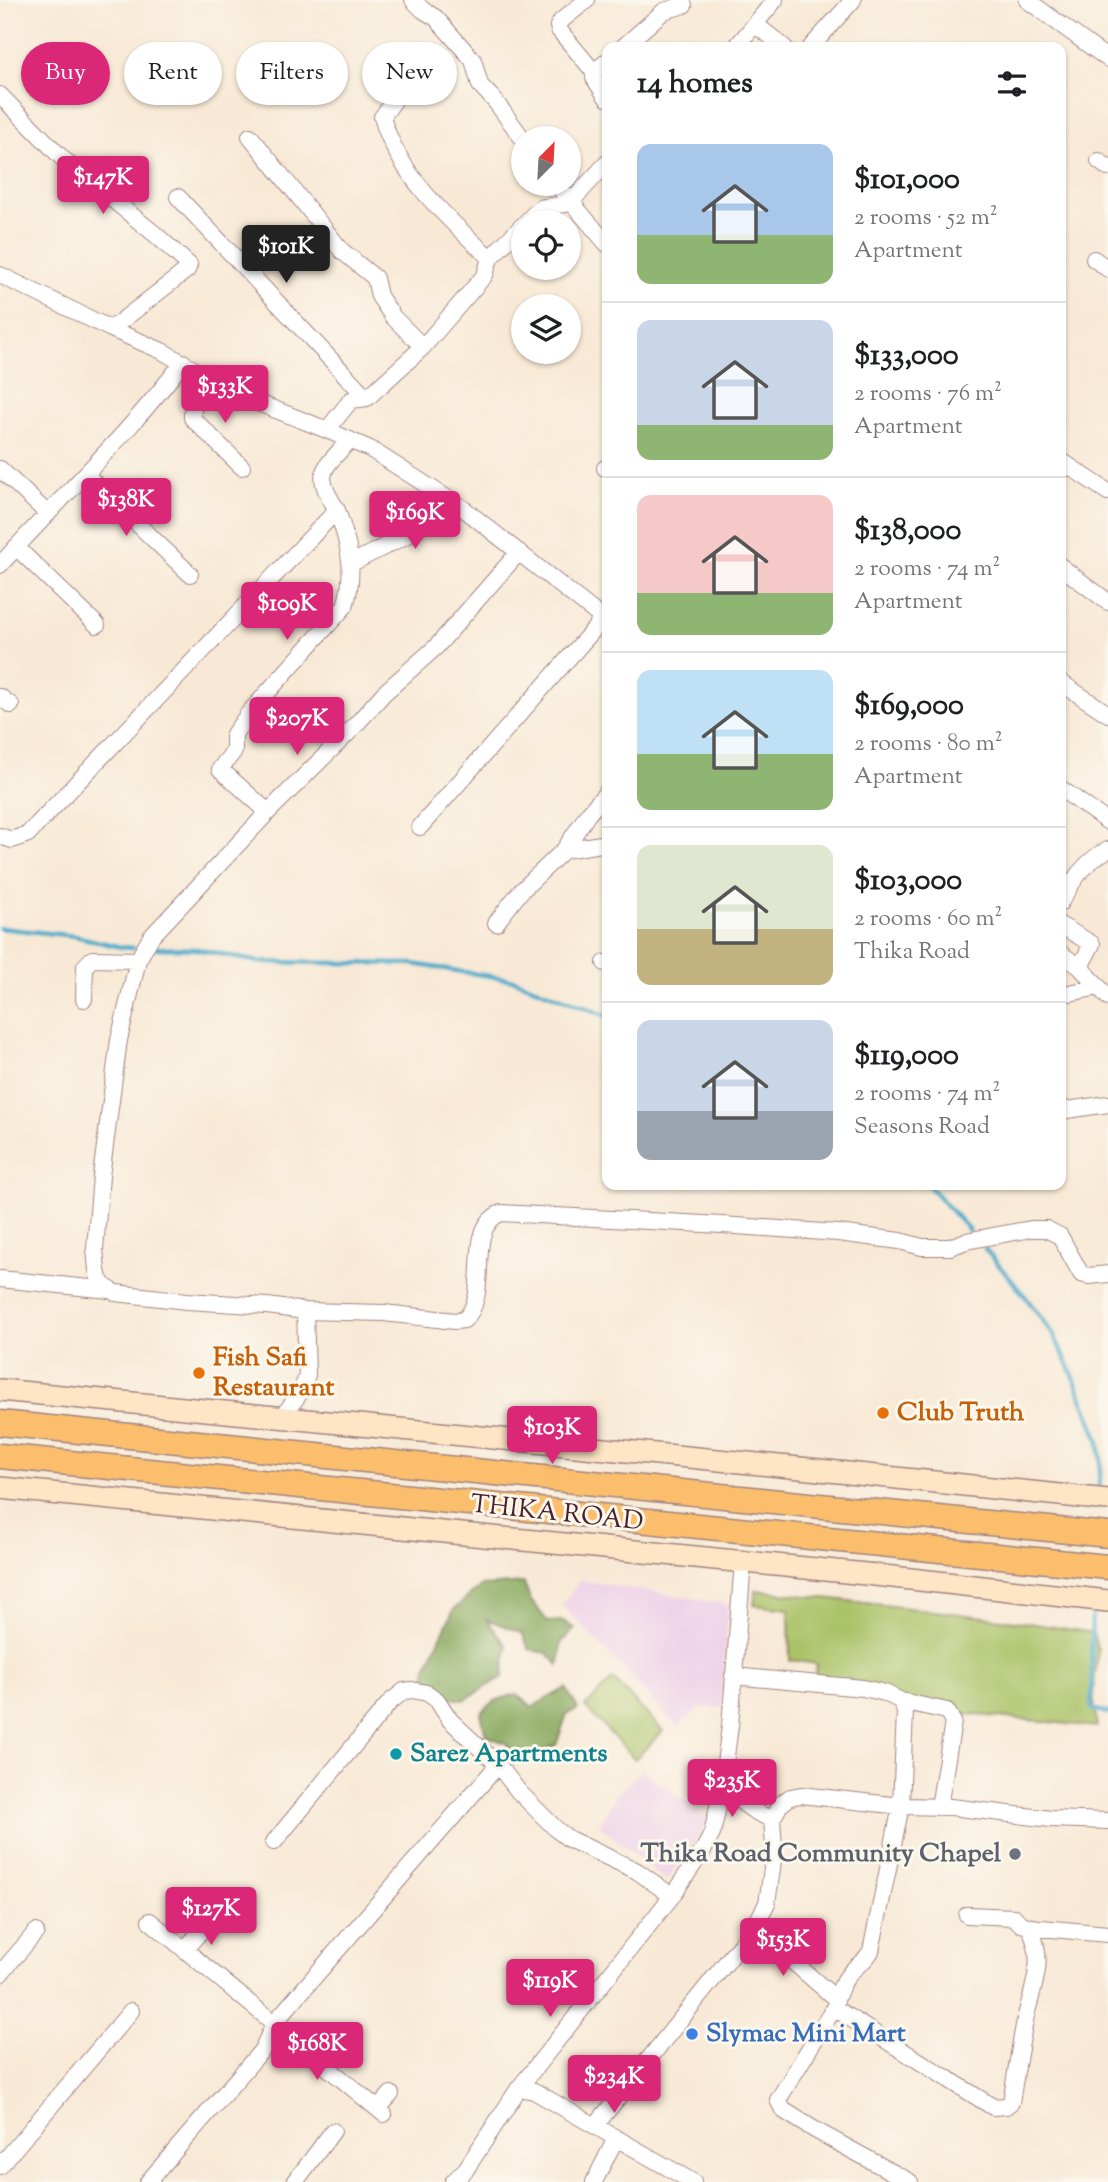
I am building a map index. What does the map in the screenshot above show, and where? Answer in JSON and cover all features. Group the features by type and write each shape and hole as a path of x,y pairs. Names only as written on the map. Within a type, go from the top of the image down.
{"highway":[{"name":"THIKA ROAD","path":"0,1423 1108,1535"},
{"name":"THIKA ROAD","path":"0,1456 1108,1567"}],"main road":[{"path":"0,1390 1108,1500"},
{"name":"THIKA ROAD","path":"0,1488 866,1574 1108,1601"}],"street":[{"path":"413,0 436,18 473,61 480,85 513,126"},
{"path":"587,0 558,26 594,72 594,78 602,90"},
{"path":"740,42 775,0"},
{"path":"815,42 853,0"},
{"path":"1027,0 1108,59"},
{"path":"629,42 664,12 684,5"},
{"path":"755,24 778,42"},
{"path":"594,72 602,65"},
{"path":"0,95 63,159 190,265 111,329"},
{"path":"391,105 382,117 387,132 415,182 449,220 490,258"},
{"path":"250,136 342,251 375,278 379,296 393,317 423,347"},
{"path":"538,210 570,202 602,168"},
{"path":"565,196 602,238"},
{"path":"178,197 367,398"},
{"path":"327,430 351,400 367,398 423,347 485,275 490,258 511,238"},
{"path":"1094,259 1108,269"},
{"path":"0,275 183,362 239,395 370,449 464,509 602,618"},
{"path":"0,565 86,475 156,397 183,362"},
{"path":"215,383 195,404 192,418 242,467"},
{"path":"268,812 220,769 234,751 234,734 249,713 345,606 352,563 337,510 325,492 322,480 327,464 350,440"},
{"path":"1066,464 1108,492"},
{"path":"0,469 48,514"},
{"path":"86,475 190,574"},
{"path":"352,563 413,531 429,518 446,498"},
{"path":"0,836 12,840 28,834 337,510"},
{"path":"16,547 97,625"},
{"path":"109,1290 99,1279 97,1270 101,1176 119,1040 138,960 151,937 384,693 436,647 519,552"},
{"path":"1066,570 1108,602"},
{"path":"420,827 602,623"},
{"path":"1066,686 1108,714"},
{"path":"1066,792 1108,822"},
{"path":"496,923 520,892 564,850 602,798"},
{"path":"564,850 602,845"},
{"path":"1066,892 1096,855 1108,850"},
{"path":"1066,929 1092,944 1080,967"},
{"path":"1066,957 1080,967 1103,992"},
{"path":"84,999 85,966 92,959 138,960"},
{"path":"1066,995 1103,992"},
{"path":"1066,1110 1108,1104"},
{"path":"0,1279 175,1300 464,1320 477,1298 482,1234 490,1220 500,1213 838,1233 900,1241 922,1247 950,1247 966,1241 1031,1229 1046,1229 1060,1236 1081,1274 1108,1274"},
{"path":"281,1419 302,1390 307,1376 305,1311"},
{"path":"453,2182 466,2169 519,2088 672,1896 712,1834 724,1778 730,1726 743,1562"},
{"path":"733,1676 863,1688 901,1701 947,1711 953,1722 939,1807"},
{"path":"274,1842 390,1702 404,1691 418,1691 437,1700 450,1720 498,1765 519,1792 557,1830 569,1839 637,1871 672,1896"},
{"path":"901,1701 905,1712 901,1806 871,1951 866,1960 852,1971 778,2100 783,2110 815,2130 910,2182"},
{"path":"148,2182 262,2050 275,2022 498,1765"},
{"path":"724,1778 737,1798 748,1808 772,1819"},
{"path":"595,2126 754,1928 767,1903 774,1847 772,1819 780,1805 790,1797 801,1795 1051,1819 1108,1821"},
{"path":"967,1915 1014,1917 1021,1924 1030,1927 1108,1934"},
{"path":"185,1949 211,1921"},
{"path":"150,1922 275,2022 381,2112 391,2094"},
{"path":"754,1928 835,2003 993,2107 1006,2106 1011,2102 1027,2015 1035,1988 1037,1946 1030,1927"},
{"path":"0,1974 36,1932"},
{"path":"0,2166 131,2011"},
{"path":"519,2088 534,2091 693,2182"},
{"path":"295,2182 333,2131"},
{"path":"594,2182 616,2138"}],"shaded area":[{"path":"580,1580 728,1604 722,1708 701,1707 678,1727 562,1605"},
{"path":"642,1770 711,1820 666,1880 599,1825 615,1797"}],"green space":[{"path":"524,1583 531,1601 548,1622 563,1621 575,1629 561,1642 559,1665 547,1653 529,1649 522,1633 486,1619 507,1646 503,1677 464,1700 440,1696 425,1680 427,1666 454,1609 481,1586"},
{"path":"756,1590 1001,1619 1093,1633 1098,1650 1093,1694 1097,1727 920,1709 814,1677 817,1664 790,1660 789,1609 754,1605"},
{"path":"613,1679 663,1731 635,1759 585,1707"},
{"path":"566,1688 578,1709 567,1714 556,1745 542,1752 514,1758 506,1743 486,1736 481,1713 494,1701 516,1694 532,1707"}],"waterway":[{"path":"0,928 75,936 133,948"},
{"path":"156,948 197,949 259,962 413,964 515,980 602,1014"},
{"path":"933,1190 969,1230"},
{"path":"985,1249 1025,1296 1054,1336 1070,1368 1098,1438 1101,1458 1099,1487"},
{"path":"1092,1611 1091,1704 1092,1709 1108,1713"}],"place":[{"name":"Fish Safi Restaurant","path":"199,1373"},
{"name":"Club Truth","path":"883,1413"},
{"name":"Sarez Apartments","path":"396,1754"},
{"name":"Thika Road Community Chapel","path":"1015,1854"},
{"name":"Slymac Mini Mart","path":"692,2034"}]}
